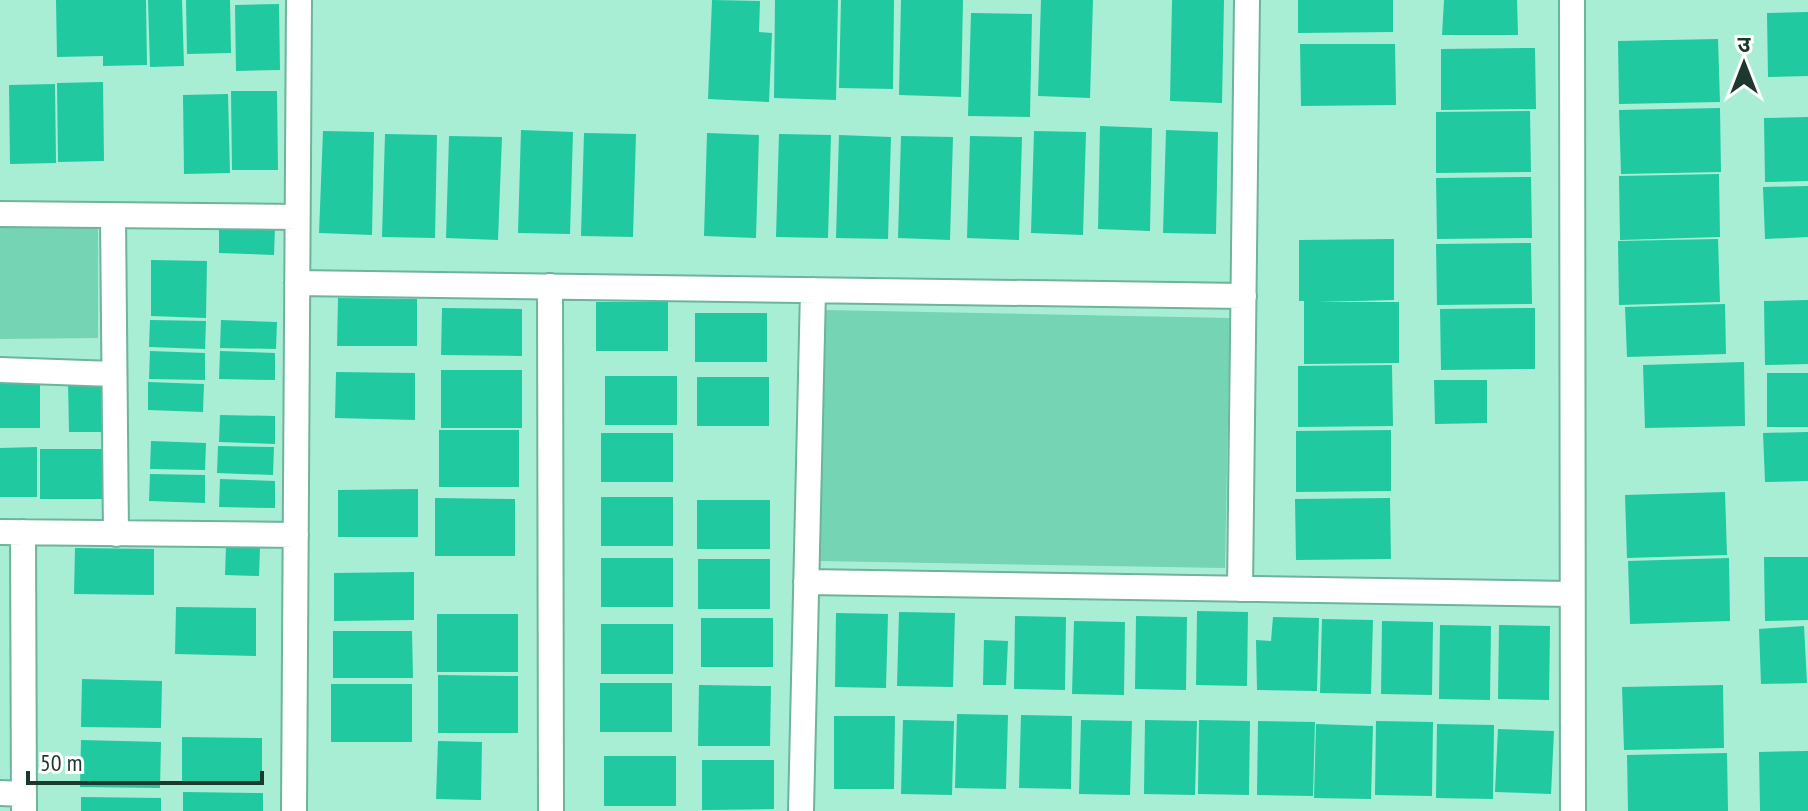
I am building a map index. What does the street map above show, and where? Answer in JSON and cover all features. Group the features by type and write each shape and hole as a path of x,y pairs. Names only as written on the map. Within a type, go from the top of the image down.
{"street":[{"path":"294,811 299,0"},
{"path":"1240,589 1247,0"},
{"path":"1572,0 1573,811"},
{"path":"0,214 297,217"},
{"path":"113,216 116,534"},
{"path":"297,283 1244,296"},
{"path":"550,286 551,811"},
{"path":"801,811 813,290"},
{"path":"0,370 114,374"},
{"path":"16,799 12,532 296,535"},
{"path":"806,582 1572,594"}],"green space":[{"path":"0,228 98,228 98,338 0,339"},
{"path":"825,310 1230,318 1225,568 820,561"}],"building":[{"path":"56,0 146,0 147,65 103,66 103,56 57,57"},
{"path":"148,0 182,0 184,66 150,67"},
{"path":"186,0 230,0 231,53 187,54"},
{"path":"712,0 760,1 759,32 772,33 769,102 708,99"},
{"path":"775,0 838,0 836,100 774,98"},
{"path":"841,0 894,0 893,89 839,88"},
{"path":"901,0 963,0 961,97 899,95"},
{"path":"1041,0 1093,0 1090,98 1038,96"},
{"path":"1172,0 1224,0 1222,103 1170,101"},
{"path":"1298,0 1393,0 1393,32 1298,33"},
{"path":"1444,0 1517,0 1518,35 1442,35"},
{"path":"279,4 280,70 236,71 235,5"},
{"path":"1808,12 1808,76 1768,77 1767,13"},
{"path":"971,13 1032,14 1030,117 968,116"},
{"path":"1718,39 1720,102 1619,104 1618,41"},
{"path":"1300,44 1395,44 1396,105 1301,106"},
{"path":"1535,48 1536,109 1441,110 1441,49"},
{"path":"103,82 104,161 58,162 57,83"},
{"path":"55,84 56,163 10,164 9,85"},
{"path":"231,91 277,91 278,170 232,170"},
{"path":"228,94 230,173 184,174 183,95"},
{"path":"1720,108 1721,172 1621,174 1619,110"},
{"path":"1530,111 1531,172 1436,173 1436,112"},
{"path":"1808,117 1808,181 1765,182 1764,118"},
{"path":"1100,126 1152,128 1150,231 1098,229"},
{"path":"521,130 573,132 570,234 518,233"},
{"path":"1166,130 1218,132 1216,234 1163,233"},
{"path":"323,131 374,132 372,235 319,233"},
{"path":"1034,131 1086,132 1083,235 1031,233"},
{"path":"584,133 636,134 633,237 581,236"},
{"path":"707,133 759,135 756,238 704,236"},
{"path":"385,134 437,135 435,238 382,237"},
{"path":"779,134 831,135 828,238 776,237"},
{"path":"839,135 891,137 888,239 836,238"},
{"path":"449,136 502,137 498,240 446,238"},
{"path":"901,136 953,137 950,240 898,238"},
{"path":"970,136 1022,137 1019,240 967,238"},
{"path":"1719,174 1720,237 1620,240 1619,176"},
{"path":"1531,177 1532,238 1437,239 1436,178"},
{"path":"1808,186 1808,237 1765,239 1763,187"},
{"path":"219,226 275,227 274,255 219,253"},
{"path":"1394,239 1394,300 1316,302 1399,302 1399,363 1304,364 1304,301 1299,301 1299,240"},
{"path":"1718,239 1720,302 1619,305 1618,241"},
{"path":"1531,243 1532,304 1437,305 1436,244"},
{"path":"151,260 207,261 206,318 151,316"},
{"path":"338,298 417,299 417,346 337,346"},
{"path":"1808,300 1808,364 1765,365 1764,301"},
{"path":"596,302 668,302 668,351 596,351"},
{"path":"1725,304 1726,354 1627,357 1625,307"},
{"path":"442,308 522,309 522,356 441,355"},
{"path":"1535,308 1535,369 1441,370 1440,309"},
{"path":"695,313 767,313 767,362 695,362"},
{"path":"150,320 206,321 205,349 149,347"},
{"path":"221,320 277,322 276,349 220,348"},
{"path":"150,351 205,353 205,380 149,379"},
{"path":"220,351 275,353 275,380 219,379"},
{"path":"1744,362 1745,426 1645,428 1643,365"},
{"path":"1392,365 1393,426 1298,427 1298,366"},
{"path":"441,370 522,370 522,428 441,428"},
{"path":"336,372 415,373 415,420 335,418"},
{"path":"1767,373 1808,373 1808,427 1767,427"},
{"path":"605,376 677,376 677,425 605,425"},
{"path":"697,377 769,377 769,426 697,426"},
{"path":"40,378 40,428 0,428 0,379"},
{"path":"1434,380 1487,380 1487,423 1435,424"},
{"path":"68,382 104,382 104,432 69,432"},
{"path":"148,382 204,384 203,412 148,410"},
{"path":"220,415 275,416 275,444 219,442"},
{"path":"439,430 519,430 519,487 439,487"},
{"path":"1391,430 1391,491 1296,492 1296,431"},
{"path":"1808,432 1808,481 1765,482 1763,433"},
{"path":"601,433 673,433 673,482 601,482"},
{"path":"151,441 206,443 205,470 150,469"},
{"path":"218,446 274,447 273,475 217,473"},
{"path":"37,447 37,497 0,497 0,448"},
{"path":"40,449 102,449 102,499 40,499"},
{"path":"150,474 205,475 205,503 149,501"},
{"path":"220,479 275,481 275,508 219,507"},
{"path":"418,489 418,537 338,537 338,490"},
{"path":"1725,492 1727,555 1627,558 1625,495"},
{"path":"601,497 673,497 673,546 601,546"},
{"path":"435,498 515,499 515,556 435,556"},
{"path":"1390,498 1391,559 1296,560 1295,499"},
{"path":"697,500 770,500 770,549 697,549"},
{"path":"226,546 260,547 259,576 225,575"},
{"path":"75,548 154,549 154,595 74,594"},
{"path":"1764,557 1808,557 1808,620 1765,621"},
{"path":"601,558 673,558 673,607 601,607"},
{"path":"1729,558 1730,621 1630,624 1628,561"},
{"path":"698,559 770,559 770,609 698,609"},
{"path":"414,572 414,620 334,621 334,573"},
{"path":"176,607 256,608 256,656 175,654"},
{"path":"1197,611 1248,612 1247,686 1196,685"},
{"path":"899,612 955,613 953,687 897,686"},
{"path":"836,613 888,614 886,688 835,687"},
{"path":"437,614 518,614 518,672 437,672"},
{"path":"1015,616 1066,617 1065,690 1014,689"},
{"path":"1136,616 1187,617 1186,690 1135,689"},
{"path":"1273,617 1319,618 1317,691 1257,690 1256,640 1271,641"},
{"path":"701,618 773,618 773,667 701,667"},
{"path":"1322,619 1373,620 1371,694 1320,693"},
{"path":"1074,621 1125,622 1124,695 1072,694"},
{"path":"1382,621 1433,622 1432,695 1381,694"},
{"path":"601,624 673,624 673,674 601,674"},
{"path":"1440,625 1491,626 1490,700 1439,699"},
{"path":"1499,625 1550,626 1549,700 1498,699"},
{"path":"1804,626 1807,683 1761,684 1759,629"},
{"path":"333,631 412,631 413,678 333,678"},
{"path":"984,640 1008,641 1006,685 983,685"},
{"path":"438,675 518,676 518,733 438,733"},
{"path":"82,679 162,681 161,728 81,727"},
{"path":"600,683 672,683 672,732 600,732"},
{"path":"331,684 412,684 412,742 331,742"},
{"path":"699,685 771,686 770,746 698,746"},
{"path":"1723,685 1724,748 1624,750 1622,687"},
{"path":"957,714 1008,715 1006,789 955,788"},
{"path":"1021,715 1072,716 1071,789 1019,788"},
{"path":"834,716 895,716 894,789 834,789"},
{"path":"903,720 954,721 952,795 901,794"},
{"path":"1081,720 1132,721 1130,795 1079,794"},
{"path":"1145,720 1197,721 1195,795 1144,794"},
{"path":"1199,720 1250,721 1249,795 1198,794"},
{"path":"1258,721 1315,722 1313,796 1257,795"},
{"path":"1376,721 1433,722 1432,796 1375,795"},
{"path":"1316,724 1373,726 1371,799 1314,798"},
{"path":"1437,724 1494,725 1493,799 1436,798"},
{"path":"1498,729 1554,731 1551,794 1495,792"},
{"path":"182,737 262,738 262,785 182,784"},
{"path":"81,740 161,742 160,788 80,787"},
{"path":"438,741 482,742 481,800 436,799"},
{"path":"1808,751 1808,811 1760,811 1759,752"},
{"path":"1727,753 1728,811 1628,811 1627,755"},
{"path":"604,756 676,756 676,806 604,806"},
{"path":"702,760 774,760 774,809 702,810"},
{"path":"183,792 263,793 263,811 183,811"},
{"path":"81,797 161,798 161,811 81,811"}]}
